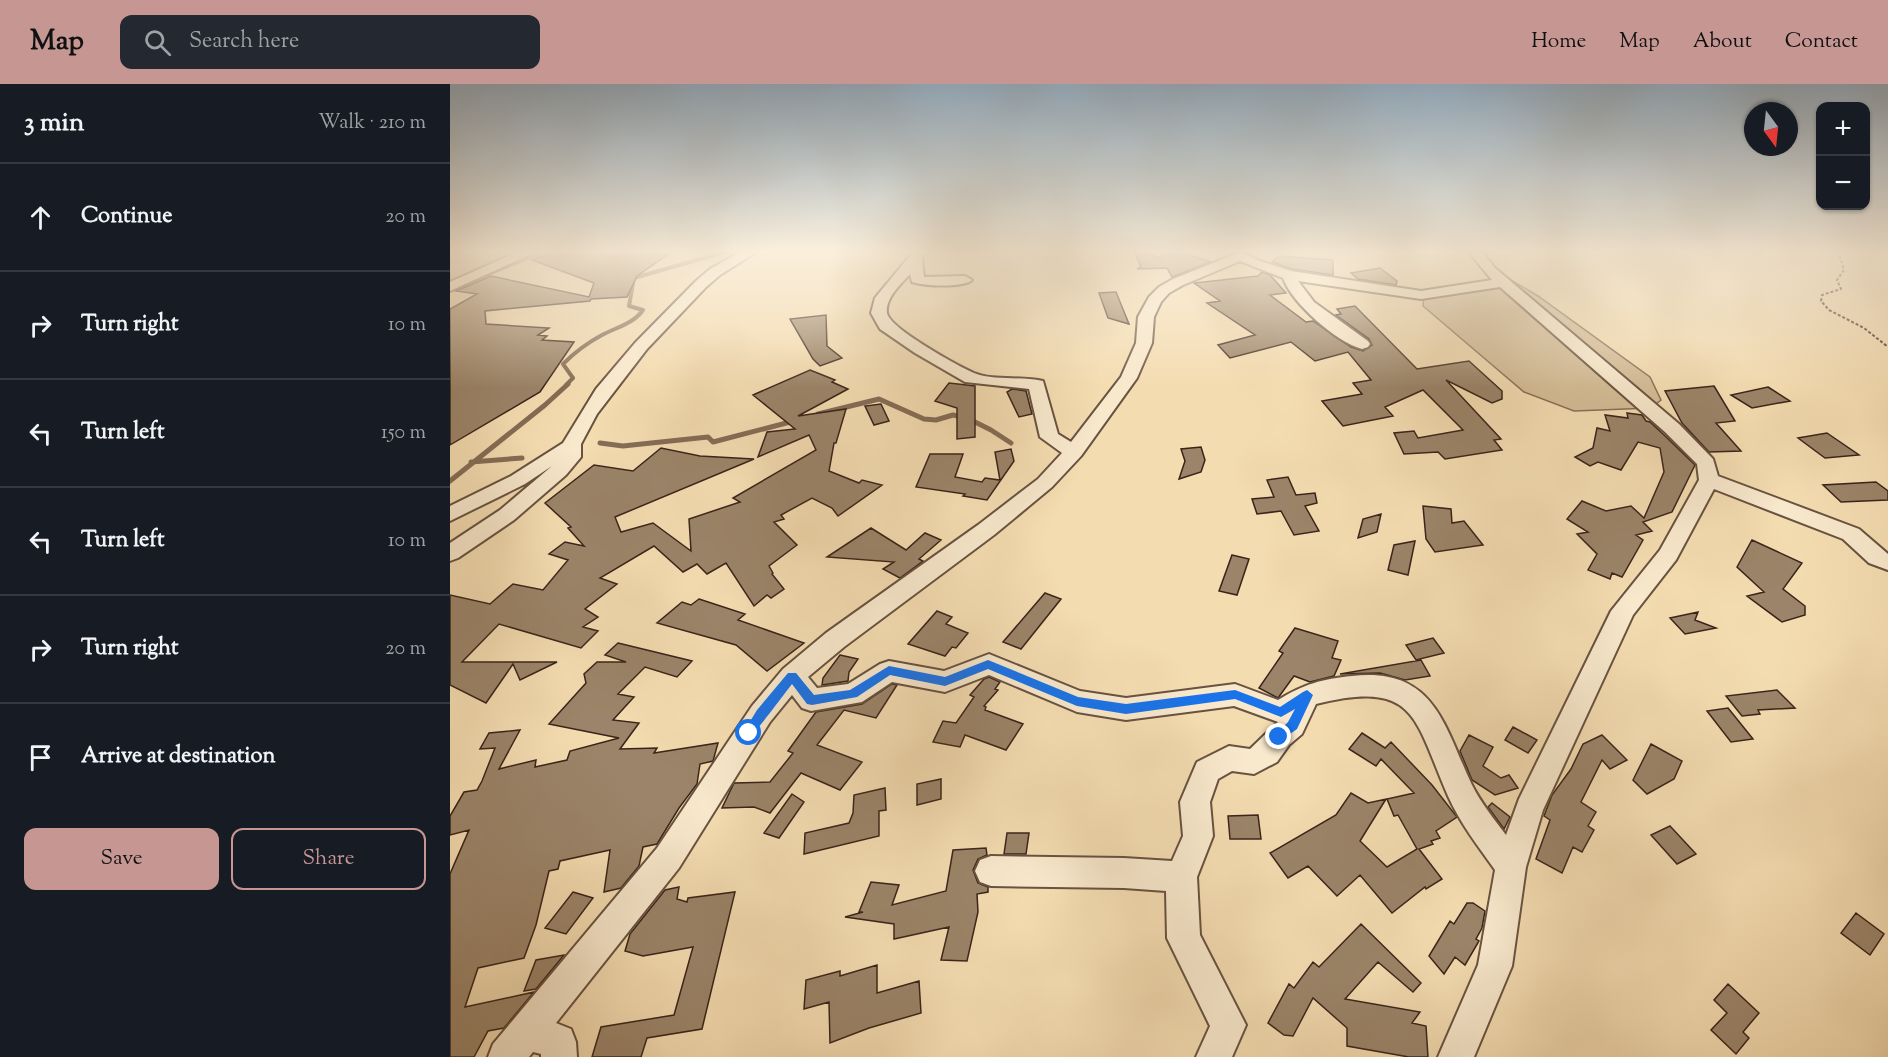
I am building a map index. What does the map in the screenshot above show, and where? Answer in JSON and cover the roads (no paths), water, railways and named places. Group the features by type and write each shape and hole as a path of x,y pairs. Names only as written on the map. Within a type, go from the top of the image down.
{"street":[{"path":"450,553 507,515 543,486 571,457 573,444 602,393 641,346 689,296"},
{"path":"883,296 879,313 885,326 921,351 971,378 1036,385 1049,437 1074,452"},
{"path":"516,1045 668,858 761,714 792,676 891,598 1032,494 1074,452 1129,378 1144,343 1146,316 1158,296"},
{"path":"1302,296 1321,317 1362,344"},
{"path":"1456,1057 1495,966 1511,867 1529,809 1623,611 1668,555 1709,480 1706,463 1672,428 1521,296"},
{"path":"450,514 518,480 573,444"},
{"path":"1709,480 1851,534 1877,558 1888,562"},
{"path":"792,676 812,700 853,694 889,670 945,682 988,664 1077,701 1126,709 1235,694 1281,712 1307,695 1347,685 1385,686 1414,700 1431,721 1463,797 1511,867"},
{"path":"1214,1057 1228,1025 1184,938 1181,878 1198,836 1195,802 1208,771 1229,758 1254,762 1267,753 1279,737 1292,726 1307,695"},
{"path":"991,871 1124,873 1181,878"},
{"path":"516,1045 558,1042 558,1057"}],"waterway":[{"path":"566,385 573,378 563,364 586,345 630,322 643,310 629,306 631,296"},
{"path":"474,462 568,384"},
{"path":"818,414 879,399 924,419 936,420 953,415 967,418 1011,443"},
{"path":"600,443 623,446 708,437 713,442 794,421"},
{"path":"474,462 522,458"},
{"path":"450,481 474,462"}]}
